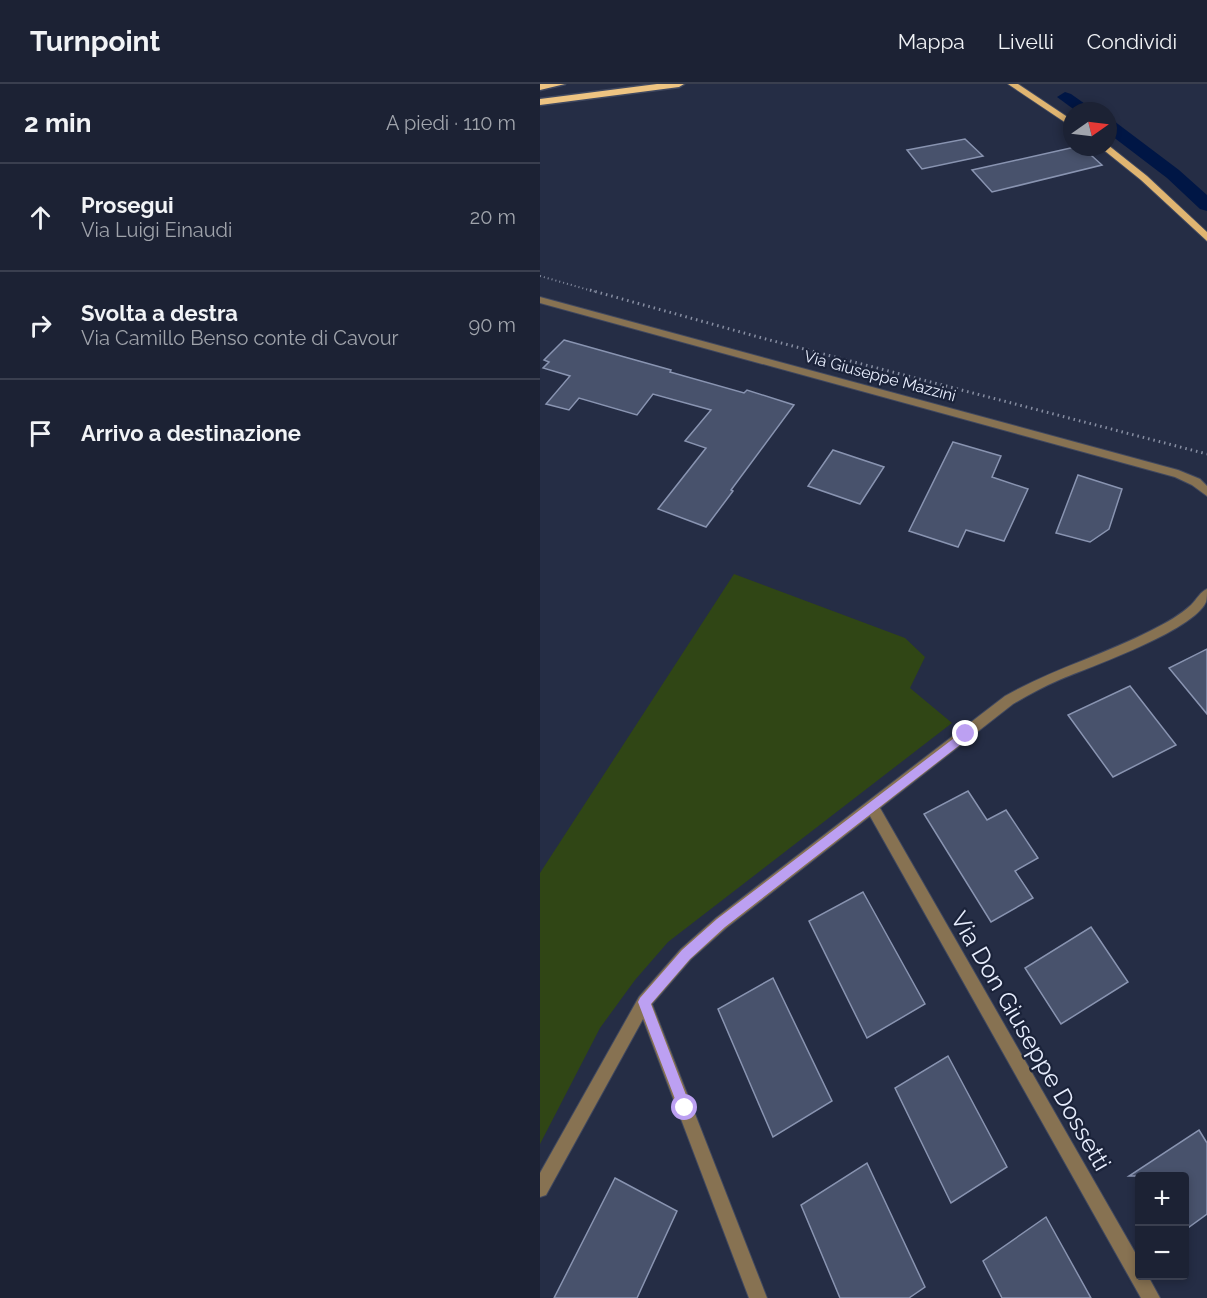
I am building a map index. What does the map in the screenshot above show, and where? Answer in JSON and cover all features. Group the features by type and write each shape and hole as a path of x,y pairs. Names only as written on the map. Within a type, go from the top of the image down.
{"highway":[{"path":"540,87 560,84"},
{"path":"540,102 679,84"}],"main road":[{"path":"1016,86 1063,118"},
{"path":"1116,156 1144,178 1207,238"}],"street":[{"name":"Via Giuseppe Mazzini","path":"540,300 1178,474 1196,482 1207,492"},
{"path":"540,1189 644,1002 686,954 721,923 1009,700 1036,684 1139,640 1181,618 1202,603 1207,594"},
{"name":"Via Don Giuseppe Dossetti","path":"872,807 1151,1298"},
{"path":"644,1002 758,1298"}],"path":[{"path":"540,276 762,338 1207,454"}],"green space":[{"path":"734,574 905,638 925,657 910,688 952,723 668,942 635,980 600,1028 540,1144 540,873"}],"building":[{"path":"965,139 983,156 922,169 907,150"},
{"path":"1063,150 1063,156 1092,156 1102,165 992,192 972,170"},
{"path":"564,340 744,393 747,390 794,405 706,527 658,509 706,448 685,441 711,410 653,394 637,415 579,398 569,410 546,404 570,376 543,368 549,362 544,360"},
{"path":"953,442 1001,456 992,477 1028,489 1004,541 966,530 958,547 909,531"},
{"path":"833,450 884,467 860,504 808,486"},
{"path":"1078,475 1122,489 1109,529 1090,542 1056,533"},
{"path":"1207,649 1207,714 1169,668"},
{"path":"1130,686 1176,745 1113,777 1068,715"},
{"path":"968,791 987,820 1006,810 1038,858 1015,871 1033,898 991,922 924,814"},
{"path":"863,892 925,1004 867,1038 809,921"},
{"path":"1091,927 1128,982 1061,1024 1025,968"},
{"path":"773,978 832,1101 773,1137 718,1009"},
{"path":"948,1056 1007,1167 951,1203 895,1088"},
{"path":"1199,1130 1207,1143 1207,1214 1189,1227 1189,1172 1135,1172"},
{"path":"867,1163 925,1287 909,1298 840,1298 801,1205"},
{"path":"615,1178 677,1211 637,1298 554,1298"},
{"path":"1046,1217 1091,1298 1002,1298 983,1261"}],"waterway":[{"path":"1065,97 1073,102"},
{"path":"1117,132 1173,174 1207,205"}],"route":[{"path":"685,1108 644,1002 686,954 721,923 966,734"}]}
